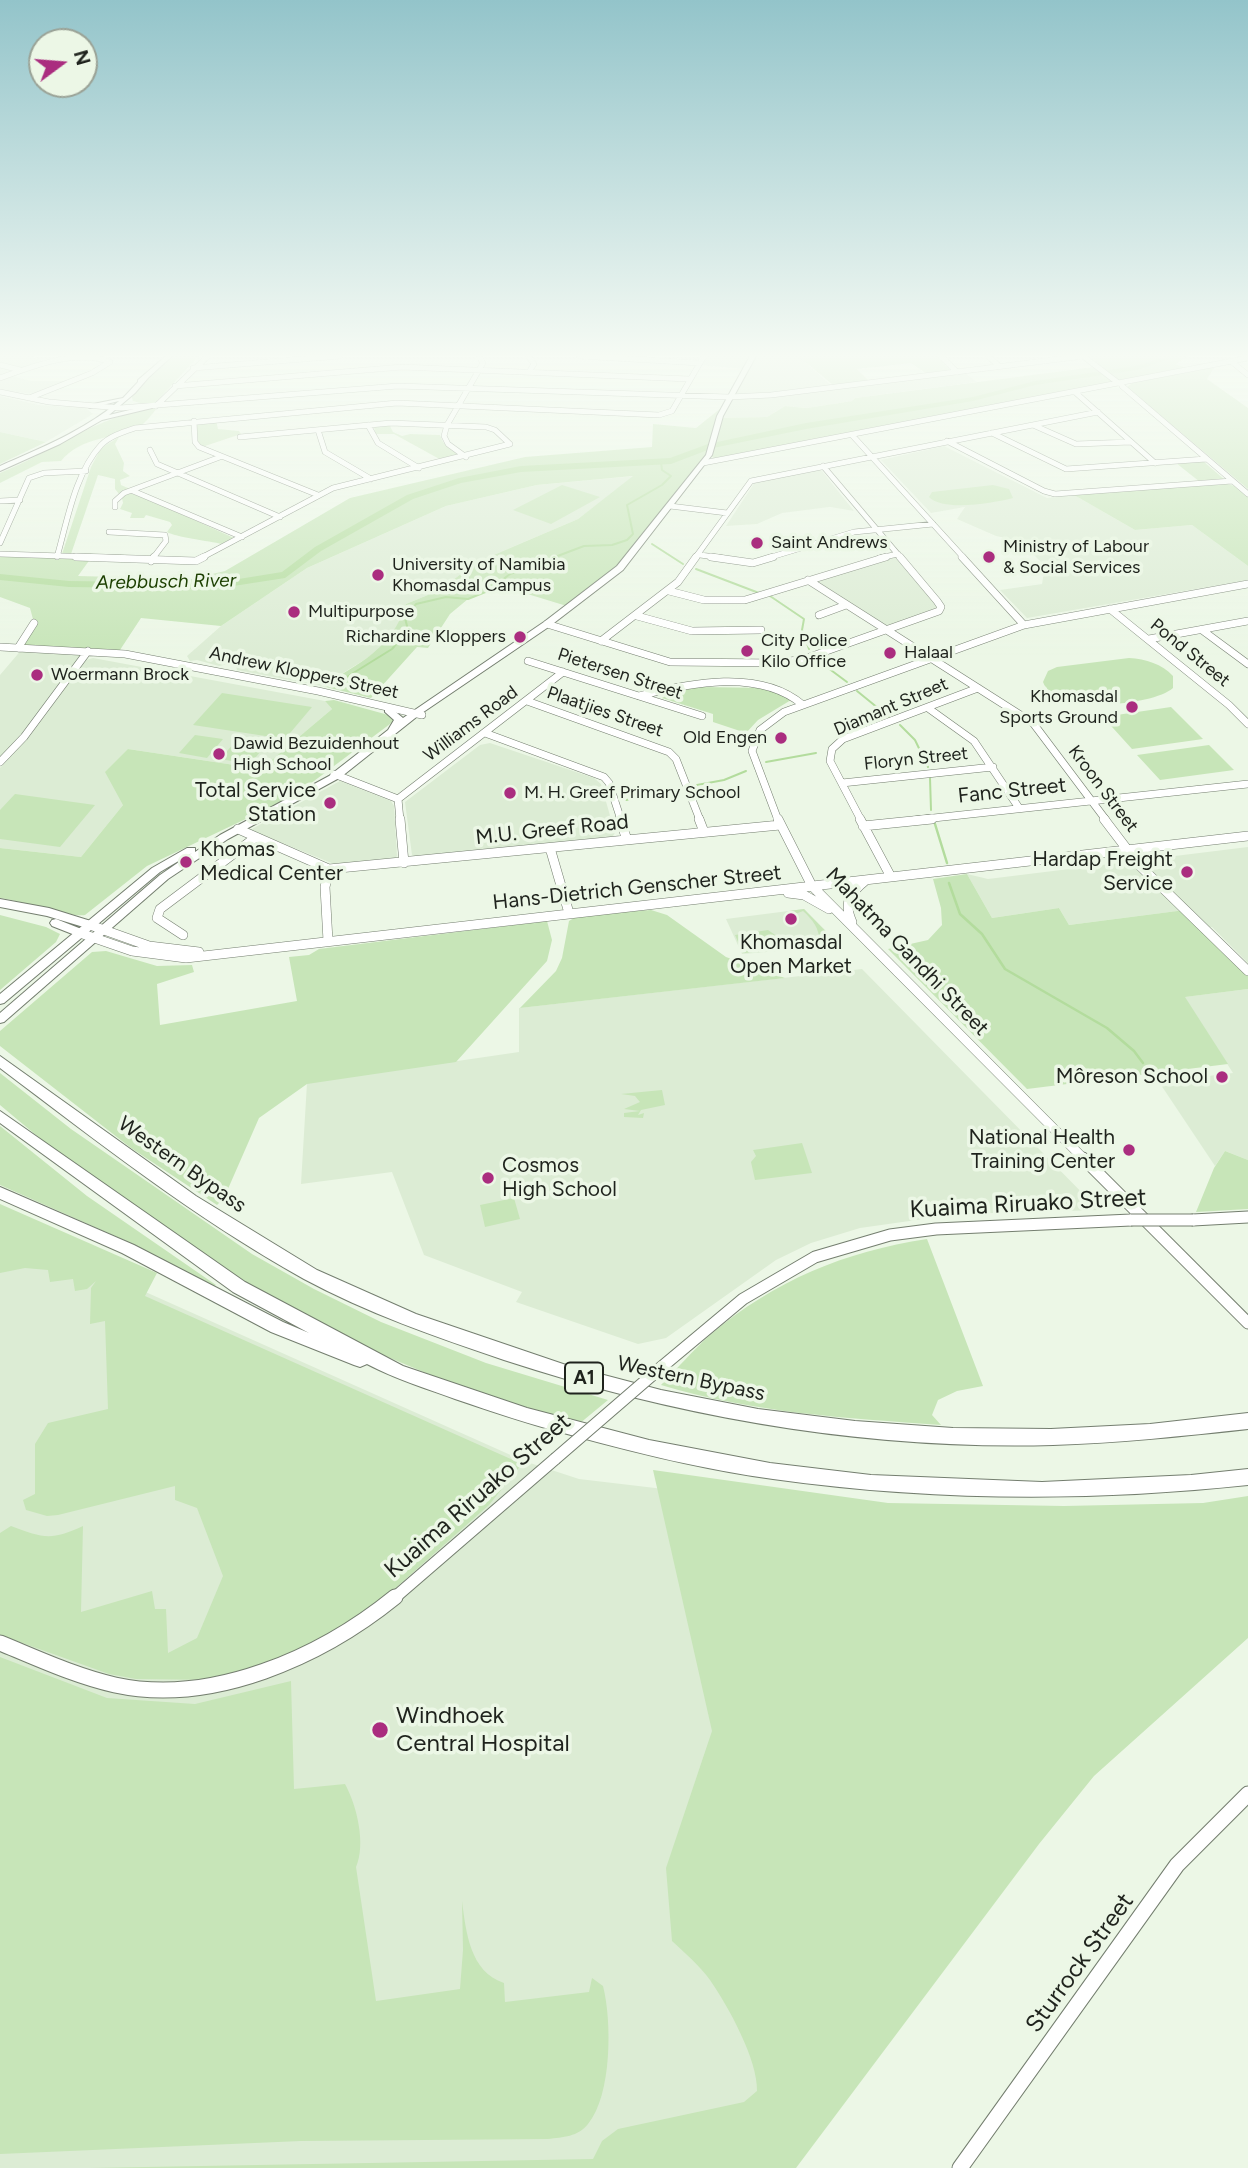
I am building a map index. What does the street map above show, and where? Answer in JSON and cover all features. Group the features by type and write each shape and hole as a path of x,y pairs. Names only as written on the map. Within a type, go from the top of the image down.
{"highway":[{"path":"0,903 49,912 85,929"},
{"path":"0,910 85,929"},
{"name":"Western Bypass","path":"0,1061 238,1234 314,1276 396,1315 542,1367 745,1416 818,1427 898,1434 981,1438 1079,1437 1174,1431 1248,1421"},
{"path":"0,1116 239,1287 398,1372"},
{"path":"0,1193 128,1249 277,1327 351,1357 527,1416 649,1448 820,1479 934,1488 1042,1490 1191,1483 1248,1476"}],"main road":[{"path":"0,469 23,457"},
{"path":"335,775 418,712 547,624 620,568 707,457"},
{"path":"716,457 724,460"},
{"path":"388,710 399,719 389,733"},
{"path":"0,1019 164,877 224,836 335,775 418,712"},
{"path":"0,1000 156,870 209,840 224,836"}],"street":[{"path":"57,557 86,471 94,457"},
{"path":"153,457 156,463 280,516"},
{"path":"118,497 220,457"},
{"path":"220,457 318,495"},
{"path":"334,457 370,479"},
{"path":"401,457 419,468"},
{"path":"0,554 196,561 318,495 345,485 465,457"},
{"path":"724,460 738,457"},
{"path":"601,641 669,591 700,555 751,481 870,457"},
{"path":"871,457 1024,625"},
{"path":"979,457 1055,494 1232,481"},
{"path":"1042,457 1066,469 1206,458 1248,494"},
{"path":"1148,457 1155,463"},
{"path":"547,624 670,662 776,663 804,659 936,613 941,607 823,466"},
{"path":"0,543 29,478 86,471"},
{"path":"112,486 118,497 115,507"},
{"path":"133,491 242,537"},
{"path":"0,502 20,500"},
{"path":"670,506 727,513"},
{"path":"0,523 11,522"},
{"path":"700,555 753,563 853,533 933,524"},
{"path":"109,532 165,536 166,541 151,561"},
{"path":"669,591 704,600 739,601 898,554"},
{"name":"Kroon Street","path":"807,580 1039,729 1149,876 1248,971"},
{"name":"Mahatma Gandhi Street","path":"1248,584 1024,625 803,705 767,722 752,743 754,758 780,825 812,886 1248,1324"},
{"path":"818,615 846,605"},
{"name":"Pond Street","path":"1110,609 1248,724"},
{"path":"637,616 692,631 761,629"},
{"path":"1149,639 1248,621"},
{"path":"18,648 34,623"},
{"path":"1202,630 1248,664"},
{"name":"Andrew Kloppers Street","path":"0,647 125,654 418,712"},
{"path":"0,762 24,737 88,651"},
{"name":"Pietersen Street","path":"528,661 702,716"},
{"name":"Andrew Kloppers Street","path":"180,665 229,678 388,710 418,712"},
{"name":"Williams Road","path":"398,799 563,672"},
{"path":"637,696 688,685 758,685 784,690 803,705"},
{"name":"Diamant Street","path":"891,877 830,761 830,754 836,743 978,688"},
{"name":"Plaatjies Street","path":"527,701 670,752 676,759 704,832"},
{"path":"928,708 971,737 1019,808"},
{"path":"485,733 604,777 609,783 627,840"},
{"name":"Floryn Street","path":"842,783 993,767"},
{"path":"335,775 398,799 404,863"},
{"name":"Fanc Street","path":"863,826 1248,784"},
{"name":"M.U. Greef Road","path":"329,869 780,825"},
{"path":"238,829 329,869 325,887 328,941"},
{"name":"Hans-Dietrich Genscher Street","path":"85,929 94,939 134,954 161,959 207,957 238,951 1248,836"},
{"path":"183,935 157,918 160,909 256,837"},
{"path":"551,848 569,913"},
{"path":"859,933 846,910 846,904 851,893 867,880"},
{"path":"766,892 794,893 813,898 859,933"},
{"name":"Hans-Dietrich Genscher Street","path":"85,929 104,930 167,950 238,951"},
{"name":"Kuaima Riruako Street","path":"0,1643 85,1677 117,1685 158,1689 205,1687 254,1678 304,1658 384,1609 555,1458 743,1299 815,1257 890,1235 950,1227 1248,1217"},
{"name":"Sturrock Street","path":"960,2168 1177,1865 1248,1794"}],"shaded area":[{"path":"894,457 966,457 1047,498 1074,495 1135,530 1192,525 1248,566 1248,580 1027,618 1000,590 1042,584 1045,566 1020,541 996,536 957,519 965,507 931,513 881,460"},
{"path":"822,471 854,511 830,507 782,513 757,524 726,526 755,482"},
{"name":"University of Namibia Khomasdal Campus","path":"635,476 578,519 475,563 440,590 406,604 399,625 377,652 322,686 237,670 236,666 228,664 219,666 197,660 190,661 187,656 221,626 307,568 446,506 537,485"},
{"path":"897,556 938,606 933,613 886,628 812,582"},
{"path":"23,648 88,651 0,762 0,675"},
{"name":"Dawid Bezuidenhout High School","path":"93,658 325,701 332,709 261,769 128,749 123,805 81,857 0,848 0,768 30,736 86,660"},
{"name":"M. H. Greef Primary School","path":"490,743 594,778 601,784 615,833 612,837 417,857 412,855 405,802 480,745"},
{"path":"340,781 391,801 394,806 397,856 393,860 334,864 250,830"},
{"path":"1248,847 1248,963 1212,927 1203,928 1185,910 1069,925 1059,908 992,918 967,874 988,879"},
{"path":"804,909 841,946 742,954 726,919"},
{"path":"862,969 1099,1210 959,1214 860,1228 811,1243 776,1260 666,1338 638,1344 516,1302 522,1292 424,1255 392,1172 301,1184 307,1083 519,1052 519,1008"},
{"name":"Môreson School","path":"1248,989 1248,1160 1225,1151 1215,1166 1159,1082 1233,1073 1184,997"},
{"name":"Windhoek Central Hospital","path":"0,1227 524,1461 579,1479 782,1503 775,2100 610,2168 0,2168"}],"green space":[{"path":"0,457 14,457 0,464"},
{"path":"33,457 65,457 61,461 42,462 0,483 0,473"},
{"path":"96,457 121,457 123,471 130,476 120,480 121,485 130,489 119,494 115,489 115,479 98,475 71,554 62,554"},
{"path":"436,457 453,457 443,461"},
{"path":"524,457 707,457 631,557 570,607 498,585 468,599 450,614 428,648 417,647 371,698 322,686 362,662 383,644 400,620 406,604 440,590 475,563 578,519 633,476 537,485 446,506 307,568 221,626 141,618 118,653 18,648 34,623 30,608 0,597 0,554 91,558 78,576 191,579 225,571 350,498"},
{"path":"1210,457 1248,457 1248,489"},
{"path":"1203,461 1225,480 1200,482 1176,463"},
{"path":"1223,483 1235,486 1248,497 1248,566 1192,525 1135,530 1074,495"},
{"path":"562,485 600,497 551,524 513,510"},
{"path":"993,485 1009,489 1013,498 982,504 957,505 936,502 929,497 932,492"},
{"path":"127,494 137,494 234,538 222,544 184,537 167,532 172,525 170,522 146,515 144,518 130,518 132,513 120,509 122,498"},
{"path":"1129,658 1164,668 1173,676 1173,688 1146,699 1105,704 1066,699 1051,692 1043,682 1048,671 1057,667"},
{"path":"699,687 767,688 791,700 758,720 746,733 713,722 713,714 662,698 673,692"},
{"path":"222,693 312,707 285,739 193,725"},
{"path":"334,700 392,716 394,721 294,796 147,866 85,915 69,914 0,898 0,848 81,857 123,805 105,772 128,749 261,769 332,709 325,701"},
{"path":"1171,707 1203,739 1132,749 1103,717"},
{"path":"195,735 223,739 207,758 179,753"},
{"path":"236,741 266,745 250,764 220,759"},
{"path":"1209,745 1234,770 1160,780 1137,755"},
{"path":"15,794 95,805 60,847 0,839 0,810"},
{"path":"967,874 992,918 1059,908 1069,925 1185,910 1248,971 1248,989 1185,997 1228,1064 1027,1089 888,949 928,940 942,925 941,908 933,879"},
{"path":"804,909 839,945 743,953 735,935 768,930 791,946 819,941 817,928 803,911 793,915 789,911"},
{"path":"651,910 667,915 726,957 785,978 520,1008 556,971 562,958 569,921 579,915"},
{"path":"0,915 46,927 60,934 56,942 0,990"},
{"path":"547,921 552,940 547,961 456,1062 307,1084 259,1118 224,1198 217,1205 131,1148 0,1046 0,1031 92,952 106,951 157,966 192,965 194,972 157,984 160,1025 297,1001 289,957 309,955 319,949"},
{"path":"0,1073 71,1129 252,1254 314,1289 381,1322 486,1363 608,1400 579,1424 452,1384 364,1347 255,1290 55,1151 0,1105"},
{"path":"662,1090 665,1105 641,1110 638,1115 644,1113 643,1118 624,1117 624,1113 640,1111 624,1109 640,1102 635,1096 621,1094"},
{"path":"0,1126 87,1196 216,1285 211,1288 124,1240 0,1185"},
{"path":"802,1143 812,1173 755,1180 751,1162 756,1156 753,1150"},
{"path":"1225,1151 1248,1160 1248,1209 1196,1212 1214,1168"},
{"path":"514,1198 520,1219 485,1227 480,1205"},
{"path":"0,1204 157,1273 145,1296 522,1464 489,1505 365,1615 274,1664 216,1680 136,1679 109,1674 0,1635 0,1533 11,1526 31,1533 55,1536 83,1526 81,1612 152,1591 155,1609 166,1609 168,1653 197,1638 223,1576 197,1508 175,1500 175,1486 58,1515 47,1516 26,1510 23,1500 35,1494 35,1444 48,1423 108,1409 105,1321 90,1324 91,1288 96,1281 87,1289 75,1291 73,1279 50,1282 48,1270 25,1268 0,1273"},
{"path":"927,1239 983,1386 957,1391 938,1400 932,1415 941,1425 835,1417 765,1408 661,1385 710,1335 785,1284 812,1271 867,1252"},
{"path":"653,1470 888,1503 1064,1506 1203,1503 1248,1496 1248,1638 1094,1776 1039,1844 796,2168 89,2168 593,2159 602,2141 618,2129 744,2102 757,2091 753,2064 725,2004 706,1975 672,1941 666,1868 712,1731"},
{"path":"0,1657 107,1698 195,1704 291,1681 294,1789 345,1784 356,1814 360,1847 356,1867 376,2001 460,1989 463,1950 462,1901 472,1950 484,1970 504,1983 505,2002 589,1992 592,1978 603,1986 609,2037 606,2077 596,2111 588,2124 575,2134 548,2139 301,2141 0,2154"}],"waterway":[{"name":"Arebbusch River","path":"0,577 69,584 214,586 285,575 318,549 410,497 459,481 521,469 671,461 681,457"},
{"path":"334,685 392,649 408,630 405,618 416,604 446,597 468,599 488,591 510,574 584,546 612,545 627,540 633,534 627,505 662,485 671,476 662,470 661,462"},
{"path":"652,544 683,564"},
{"path":"696,569 759,593"},
{"path":"770,596 804,619 802,630 809,649"},
{"path":"820,662 847,682"},
{"path":"857,691 889,717"},
{"path":"900,725 915,740 928,767"},
{"path":"766,762 816,753"},
{"path":"697,785 724,780 746,771"},
{"path":"930,778 931,810"},
{"path":"626,800 677,791"},
{"path":"935,824 947,863"},
{"path":"949,883 960,914 982,934 1005,969 1107,1028 1134,1051 1143,1063"}],"place":[{"name":"Saint Andrews","path":"757,543"},
{"name":"Ministry of Labour & Social Services","path":"989,557"},
{"name":"University of Namibia Khomasdal Campus","path":"378,575"},
{"name":"Multipurpose","path":"294,612"},
{"name":"Richardine Kloppers","path":"520,637"},
{"name":"City Police Kilo Office","path":"747,651"},
{"name":"Halaal","path":"890,653"},
{"name":"Woermann Brock","path":"37,675"},
{"name":"Khomasdal Sports Ground","path":"1132,707"},
{"name":"Old Engen","path":"781,738"},
{"name":"Dawid Bezuidenhout High School","path":"219,754"},
{"name":"M. H. Greef Primary School","path":"510,793"},
{"name":"Total Service Station","path":"330,803"},
{"name":"Khomas Medical Center","path":"186,862"},
{"name":"Hardap Freight Service","path":"1187,872"},
{"name":"Khomasdal Open Market","path":"791,919"},
{"name":"Môreson School","path":"1222,1077"},
{"name":"National Health Training Center","path":"1129,1150"},
{"name":"Cosmos High School","path":"488,1178"},
{"name":"Windhoek Central Hospital","path":"380,1730"}]}
